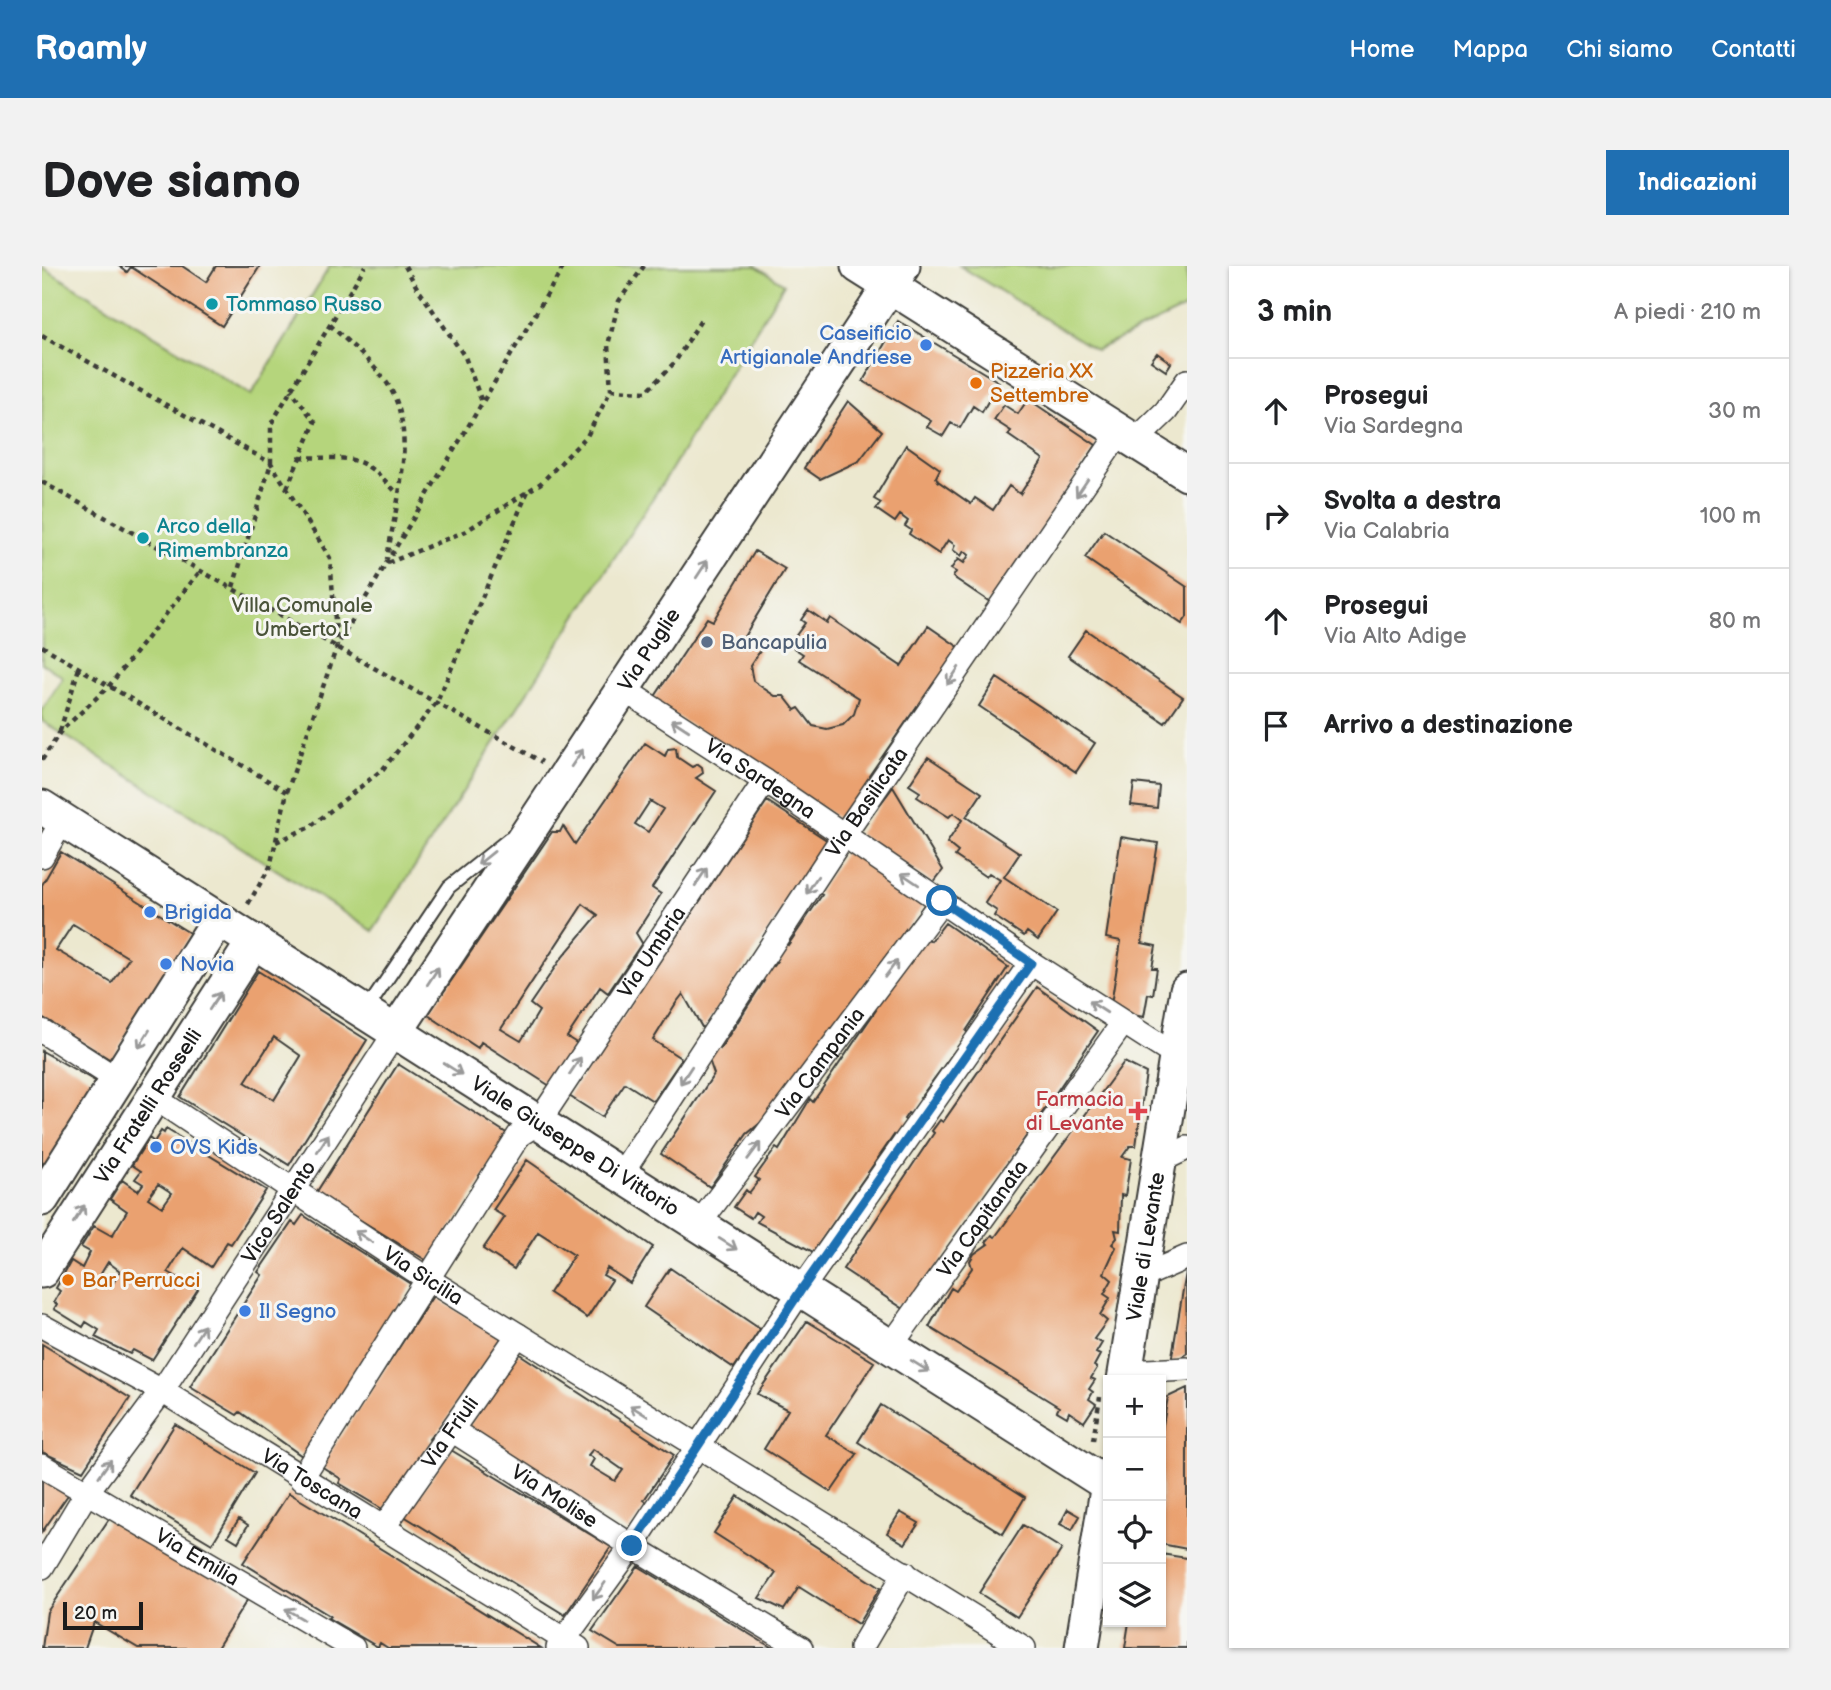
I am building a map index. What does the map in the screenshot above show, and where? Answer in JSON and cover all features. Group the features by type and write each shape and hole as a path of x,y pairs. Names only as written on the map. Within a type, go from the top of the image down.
{"street":[{"path":"858,266 896,276 1128,437 1187,474"},
{"name":"Via Puglie","path":"395,1033 896,276"},
{"name":"Via Basilicata","path":"620,1176 844,835 1128,437 1166,411 1187,381"},
{"name":"Via Sardegna","path":"623,689 765,781 1031,963 1177,1056"},
{"name":"Via Umbria","path":"301,1479 519,1135 538,1123 765,781"},
{"path":"42,856 53,813"},
{"name":"Viale Giuseppe Di Vittorio","path":"53,813 1103,1481"},
{"name":"Via Campania","path":"698,1225 942,901"},
{"name":"Via Fratelli Rosselli","path":"43,1196 118,1080 235,930"},
{"name":"Via Fratelli Rosselli","path":"42,1271 153,1097 235,930"},
{"path":"566,1645 801,1290 1031,963"},
{"name":"Viale di Levante","path":"1125,1375 1141,1277 1173,1155 1177,1056 1187,990"},
{"name":"Via Capitanata","path":"890,1347 1123,1023"},
{"path":"42,1031 118,1080"},
{"name":"Vico Salento","path":"42,1567 87,1492 162,1391 395,1033"},
{"name":"Via Sicilia","path":"153,1097 426,1278 696,1448 1024,1648"},
{"path":"1141,1277 1187,1257"},
{"name":"Via Toscana","path":"42,1326 162,1391 566,1645"},
{"name":"Via Friuli","path":"383,1528 518,1335"},
{"path":"1135,1375 1187,1370"},
{"name":"Via Molise","path":"452,1430 632,1546 801,1648"},
{"name":"Via Emilia","path":"42,1466 353,1648"},
{"path":"1082,1648 1105,1501"},
{"path":"861,1648 905,1573"}],"lane":[{"path":"364,1013 449,887 539,815"}],"path":[{"path":"233,587 271,463 271,424 365,266"},
{"path":"405,266 465,357 482,403"},
{"path":"235,930 270,867 287,792 337,646 564,266"},
{"path":"387,563 466,531 541,482 587,436 611,390 608,345 619,302 644,266"},
{"path":"611,390 646,391 674,362 701,320"},
{"path":"330,325 359,351 388,385 403,424 387,563"},
{"path":"42,336 271,463 330,558 337,646"},
{"path":"287,489 315,422 291,390"},
{"path":"300,457 352,458 373,468 397,493"},
{"path":"42,482 566,775"},
{"path":"276,842 310,827 383,769 437,702 528,491"},
{"path":"42,760 60,732 108,686 201,570"},
{"path":"42,646 287,792"},
{"path":"60,732 79,668"}],"green space":[{"name":"Villa Comunale Umberto I","path":"330,266 756,266 784,284 671,470 373,931 42,721 42,711 63,677 42,663 42,267 251,395"},
{"path":"960,266 1187,266 1187,307 1096,350"}],"building":[{"name":"Tommaso Russo","path":"119,266 182,266 206,282 216,266 260,266 222,326 131,267 127,272"},
{"path":"898,321 999,382 982,412 973,406 960,428 951,423 943,436 927,427 931,421 863,381"},
{"path":"1157,353 1171,363 1166,371 1151,361"},
{"path":"1028,399 1096,445 993,604 953,577 956,572 951,569 958,559 964,563 969,555 964,551 961,556 953,550 955,545 948,540 939,554 909,534 911,530 905,526 908,521 900,515 895,522 876,509 881,503 874,499 906,445 940,469 936,477 938,481 971,504 975,498 993,510 1009,486 1020,494 1043,459 1008,435 1011,431 994,420 1004,405 1018,414"},
{"path":"848,401 882,431 859,461 820,479 804,468"},
{"path":"1104,531 1187,587 1187,617 1182,624 1085,558"},
{"path":"755,551 785,569 742,640 760,651 750,666 753,681 775,696 784,696 795,710 799,708 813,726 827,729 843,725 854,714 859,698 799,660 803,654 789,645 805,623 801,620 808,610 827,623 830,618 901,666 928,626 960,648 922,709 917,706 869,776 875,780 845,823 652,701 707,618 713,621"},
{"path":"1086,630 1183,697 1165,723 1068,656"},
{"path":"997,678 1095,743 1076,772 979,706"},
{"path":"645,743 665,756 668,749 676,748 677,757 692,767 698,764 702,767 703,773 696,778 716,791 652,888 661,894 636,933 642,943 608,993 600,987 567,1037 578,1044 550,1086 481,1042 478,1048 428,1015 552,832 560,832 563,826 575,844","holes":["650,801 663,809 648,832 635,824","583,904 598,915 560,960 530,1004 539,1011 521,1041 501,1029"]},
{"path":"928,757 982,793 966,817 1020,853 1004,877 1057,912 1038,940 1027,932 1024,936 994,916 997,911 985,903 1000,880 989,873 986,877 955,856 958,852 947,843 962,820 953,813 949,817 917,797 920,792 909,785"},
{"path":"1134,783 1159,786 1157,808 1131,805"},
{"path":"893,787 943,870 933,883 858,834"},
{"path":"767,801 828,841 703,1029 683,994 676,1003 653,1040 682,1059 653,1101 625,1083 602,1117 569,1096"},
{"path":"1121,837 1158,843 1142,943 1156,946 1152,968 1157,968 1153,995 1148,994 1144,1017 1110,1011 1121,941 1106,938"},
{"path":"848,848 926,902 765,1119 747,1134 710,1187 661,1154 714,1074 708,1057 716,1046 720,1049 764,981 762,979 770,965 774,966 777,962 774,959 785,943 788,945 822,895 818,893"},
{"path":"61,852 191,934 111,1060 42,1017 42,885","holes":["73,924 129,958 112,983 56,950"]},
{"path":"945,923 1008,967 966,1031 968,1033 920,1098 923,1100 912,1115 908,1113 904,1119 908,1122 896,1137 894,1135 813,1252 757,1222 761,1216 755,1212 751,1218 734,1207 746,1190 749,1193 759,1180 755,1177 776,1148 779,1150 810,1099 813,1102 876,1010 873,1007 923,935 931,941"},
{"path":"258,971 367,1040 289,1165 180,1097","holes":["274,1037 301,1056 274,1100 245,1082"]},
{"path":"1037,987 1098,1031 907,1311 843,1269 934,1133 932,1131 940,1120 943,1122"},
{"path":"42,1051 102,1085 42,1179"},
{"path":"1124,1062 1146,1073 1136,1146 1130,1146 1122,1157 1131,1159 1125,1196 1121,1195 1120,1231 1115,1230 1117,1238 1112,1244 1116,1247 1104,1273 1112,1280 1104,1294 1110,1298 1100,1315 1107,1321 1094,1339 1102,1343 1096,1353 1100,1355 1094,1366 1097,1368 1091,1378 1095,1380 1089,1389 1093,1392 1089,1399 1096,1404 1084,1422 1069,1412 1067,1417 1057,1411 1059,1407 929,1327 951,1288 956,1291 972,1268 970,1261 974,1254 988,1244 986,1242 992,1235 995,1237"},
{"path":"398,1064 511,1136 429,1262 316,1193"},
{"path":"166,1129 266,1190 231,1244 227,1242 211,1267 183,1248 168,1272 198,1289 152,1360 133,1350 130,1354 95,1337 99,1330 86,1322 83,1327 54,1309 57,1304 54,1302 60,1291 56,1288 71,1261 82,1268 90,1252 81,1247 94,1226 112,1236 127,1211 110,1199 122,1180 138,1191 143,1184 135,1179 141,1171 132,1165 149,1138 154,1142 161,1131 164,1133","holes":["158,1184 172,1193 162,1207 148,1198","108,1262 120,1271 112,1285 99,1277"]},
{"path":"527,1160 653,1247 630,1283 607,1268 603,1275 612,1280 587,1318 549,1293 574,1255 538,1232 514,1269 483,1249 505,1217 493,1210"},
{"path":"303,1215 412,1285 302,1456 240,1412 237,1415 190,1387 262,1275 258,1272 292,1222 296,1225"},
{"path":"670,1268 760,1329 734,1368 644,1307"},
{"path":"1186,1272 1187,1354 1171,1362"},
{"path":"433,1296 504,1340 474,1376 436,1436 433,1434 429,1439 432,1442 384,1510 339,1483 341,1479 321,1466"},
{"path":"807,1321 874,1362 826,1435 857,1454 831,1492 764,1449 788,1410 757,1394"},
{"path":"42,1344 130,1398 83,1471 42,1452"},
{"path":"518,1353 674,1455 644,1500 648,1503 628,1531 468,1427","holes":["593,1449 623,1470 615,1481 590,1466 594,1459 588,1455"]},
{"path":"1187,1388 1187,1549 1166,1545 1168,1397"},
{"path":"881,1405 1025,1497 1003,1534 858,1442"},
{"path":"175,1424 255,1473 212,1544 130,1495"},
{"path":"451,1450 611,1547 565,1615 404,1516"},
{"path":"42,1479 70,1492 42,1532"},
{"path":"289,1493 541,1648 388,1648 380,1643 378,1647 328,1618 330,1616 243,1563"},
{"path":"738,1496 880,1588 858,1624 799,1587 784,1610 759,1598 776,1573 714,1533"},
{"path":"1068,1509 1080,1516 1072,1530 1060,1524"},
{"path":"900,1512 919,1523 905,1544 887,1533"},
{"path":"111,1516 249,1597 217,1648 138,1648 94,1622 85,1648 42,1648 47,1612"},
{"path":"239,1519 248,1525 238,1542 228,1536"},
{"path":"1023,1525 1062,1549 1017,1617 979,1593"},
{"path":"1166,1555 1187,1558 1187,1648 1125,1648 1128,1627 1166,1627"},
{"path":"638,1566 773,1648 620,1648 592,1631"}],"place":[{"name":"Tommaso Russo","path":"212,304"},
{"name":"Caseificio Artigianale Andriese","path":"926,345"},
{"name":"Pizzeria XX Settembre","path":"976,383"},
{"name":"Arco della Rimembranza","path":"143,538"},
{"name":"Bancapulia","path":"707,642"},
{"name":"Brigida","path":"150,912"},
{"name":"Novia","path":"166,964"},
{"name":"Farmacia di Levante","path":"1138,1111"},
{"name":"OVS Kids","path":"156,1147"},
{"name":"Bar Perrucci","path":"68,1280"},
{"name":"Il Segno","path":"245,1311"}],"route":[{"path":"632,1546 801,1290 1031,963 942,901"}]}
